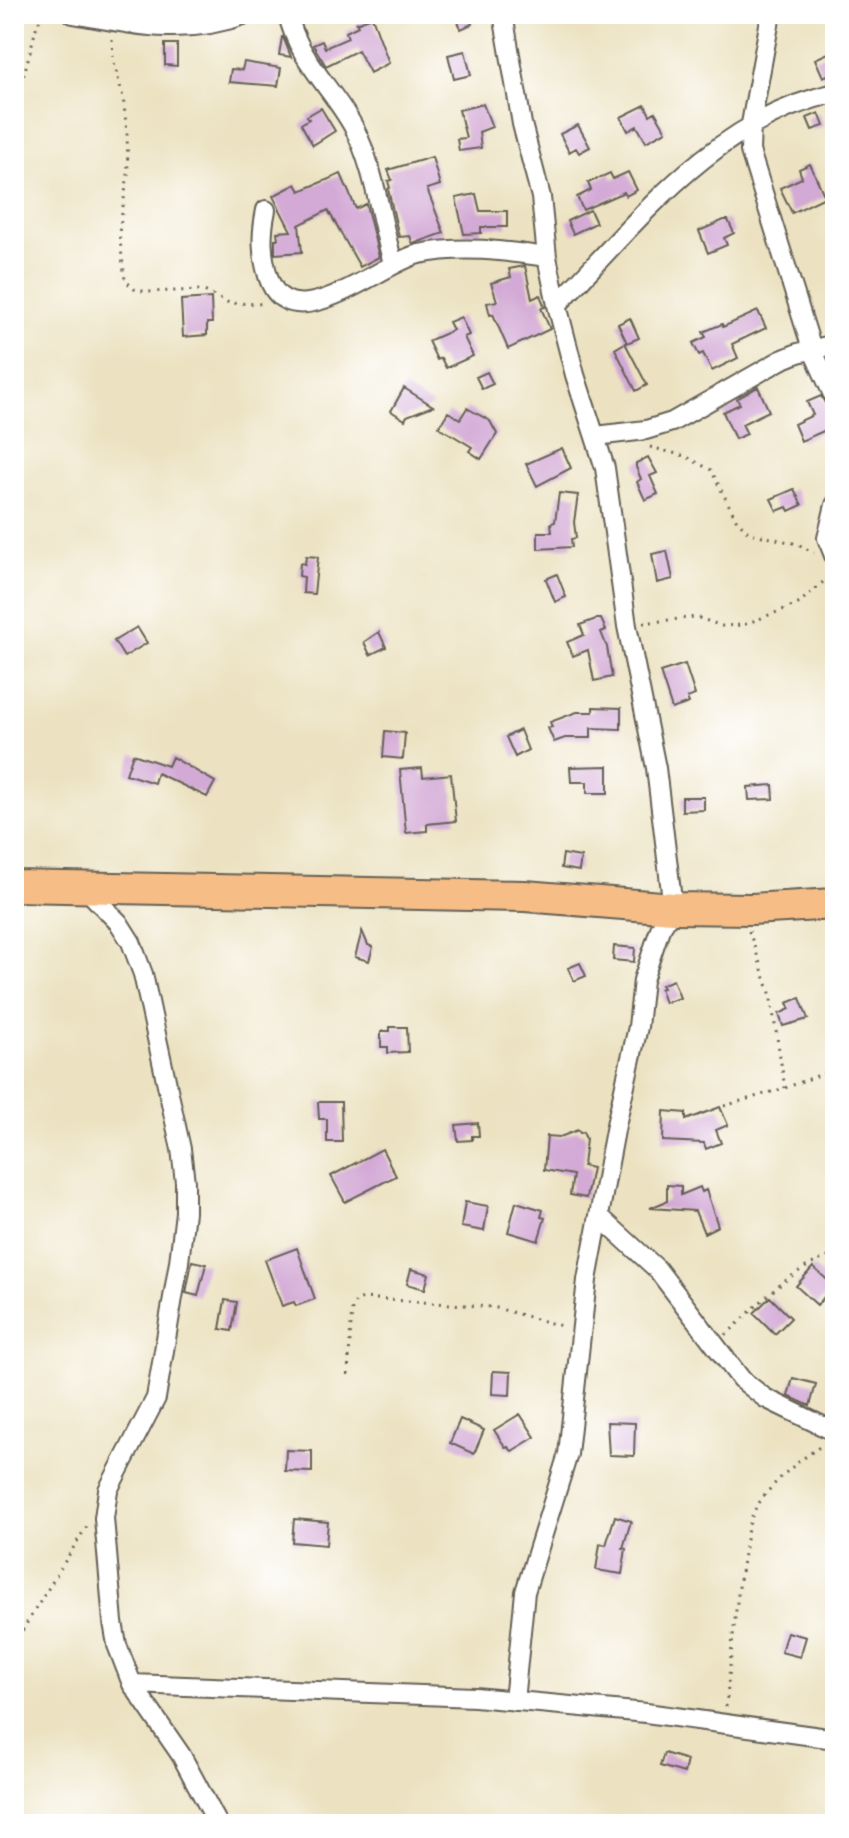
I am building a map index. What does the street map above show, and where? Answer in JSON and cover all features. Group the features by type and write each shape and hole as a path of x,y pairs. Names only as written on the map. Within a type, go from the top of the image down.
{"main road":[{"path":"14,886 525,896 673,908 740,909 835,904"}],"street":[{"path":"73,14 149,28 228,21 247,14"},
{"path":"288,14 305,57 354,129 378,198 393,263"},
{"path":"503,14 522,124 541,197 547,257 557,305 568,353 605,468 627,626 656,768 673,908 660,929 643,980 638,1027 587,1280 571,1437 563,1475 525,1592 514,1701"},
{"path":"771,14 751,124 750,151 812,349 835,399"},
{"path":"557,305 646,210 685,174 751,124 781,109 835,93"},
{"path":"758,94 770,107 781,109"},
{"path":"266,210 261,243 266,270 278,296 289,303 318,301 360,283 393,263 426,253 497,250 547,257"},
{"path":"596,436 646,430 672,422 781,360 835,344"},
{"path":"830,559 827,538 835,505"},
{"path":"86,889 119,923 131,942 143,974 181,1149 185,1182 179,1262 156,1398 108,1490 104,1518 113,1622 132,1684 181,1755 218,1824"},
{"path":"599,1216 657,1269 741,1379 765,1398 835,1434"},
{"path":"132,1684 345,1694 441,1695 725,1723 835,1739"}],"path":[{"path":"14,88 23,78 37,25 41,18 49,14"},
{"path":"116,23 113,59 126,113 128,156 126,189 119,218 125,280 134,289 147,292 194,290 240,305 289,303"},
{"path":"651,447 685,456 711,470 736,519 749,533 798,544 830,559"},
{"path":"627,626 683,617 696,617 722,626 743,625 798,604 823,582 835,577"},
{"path":"740,909 770,993 785,1088"},
{"path":"724,1106 835,1069"},
{"path":"714,1345 792,1277 835,1255"},
{"path":"348,1375 352,1307 363,1298 493,1307 581,1330"},
{"path":"725,1723 735,1608 748,1530 755,1509 770,1488 835,1434"},
{"path":"14,1644 88,1523"}],"building":[{"path":"455,14 468,14 472,24 461,29"},
{"path":"372,17 389,63 370,73 358,50 326,66 313,45 322,41 325,48 348,38 346,32 358,26 356,23"},
{"path":"283,37 291,57 279,55"},
{"path":"165,44 177,44 177,66 165,65"},
{"path":"835,50 835,72 823,77 815,59"},
{"path":"465,51 471,75 454,79 448,55"},
{"path":"244,62 281,68 278,86 229,82 231,69 242,70"},
{"path":"483,104 492,127 479,132 481,148 459,151 457,139 466,138 459,110"},
{"path":"645,105 650,115 655,112 666,131 646,142 637,126 628,131 621,117"},
{"path":"321,108 335,131 313,145 301,124 309,119 307,116"},
{"path":"819,113 824,126 812,130 807,118"},
{"path":"578,125 590,147 579,153 576,148 569,152 560,134"},
{"path":"432,157 440,185 427,189 444,233 413,244 410,236 399,237 388,189 388,181 392,180 388,170"},
{"path":"810,164 825,197 792,213 780,188 802,178 799,169"},
{"path":"628,172 637,190 626,196 624,192 583,210 577,197 591,190 588,183 610,173 613,179"},
{"path":"341,174 356,209 366,204 379,257 360,267 328,210 299,225 302,252 275,254 277,232 291,231 273,196 296,184 300,191"},
{"path":"476,194 480,211 507,211 507,227 481,227 481,233 464,234 456,198"},
{"path":"590,210 596,223 573,234 567,221"},
{"path":"728,220 734,233 724,238 727,245 708,253 699,231"},
{"path":"525,266 532,299 540,295 545,307 541,308 550,329 508,349 493,314 490,315 487,303 497,301 491,283 511,277 509,269"},
{"path":"211,298 212,323 207,323 207,335 183,337 181,300"},
{"path":"758,311 766,328 732,344 738,358 712,371 703,353 699,355 693,343 706,337 703,332 722,324 723,327"},
{"path":"461,317 469,335 464,337 473,356 446,368 441,358 437,360 428,341 453,330 449,322"},
{"path":"630,318 639,338 627,343 618,324"},
{"path":"625,343 647,385 636,391 615,349"},
{"path":"487,372 493,384 482,389 476,377"},
{"path":"758,387 769,411 742,424 747,434 735,439 723,412 740,404 737,399"},
{"path":"404,388 433,406 407,416 405,420 391,411"},
{"path":"821,396 828,408 835,411 835,426 801,441 794,424 813,415 807,402"},
{"path":"467,408 490,421 497,434 481,459 469,451 472,447 439,427 448,412 460,419"},
{"path":"562,448 571,468 537,486 526,464"},
{"path":"648,457 657,473 650,476 658,494 645,500 637,482 641,479 636,463"},
{"path":"794,489 802,505 789,511 787,507 777,511 771,499"},
{"path":"559,493 578,495 574,522 576,538 571,539 572,547 538,549 538,532 552,532 551,523 555,522"},
{"path":"667,551 673,579 657,583 652,554"},
{"path":"306,556 318,557 314,594 303,593 304,577 299,576 300,563 305,564"},
{"path":"557,574 566,597 555,602 546,579"},
{"path":"601,619 606,630 601,632 612,677 594,681 588,650 573,656 567,642 584,635 580,625"},
{"path":"137,627 147,643 124,657 114,641"},
{"path":"379,632 386,647 370,655 364,642"},
{"path":"685,664 695,695 687,698 689,703 672,709 660,672"},
{"path":"593,707 621,708 621,729 591,728 591,738 565,738 554,742 548,728 552,727 550,722 577,712 593,712"},
{"path":"520,730 528,750 515,757 506,737"},
{"path":"385,731 405,733 403,759 383,757"},
{"path":"133,754 168,766 172,757 215,782 207,797 157,773 154,783 126,774"},
{"path":"608,766 608,793 587,793 587,782 571,782 570,767"},
{"path":"422,768 423,777 451,774 456,821 427,824 427,831 406,833 400,770"},
{"path":"773,785 774,799 749,800 748,787"},
{"path":"682,797 704,797 704,810 682,811"},
{"path":"563,854 581,857 579,871 561,868"},
{"path":"362,931 368,945 373,947 369,961 355,957"},
{"path":"614,946 635,948 634,962 613,960"},
{"path":"580,963 586,976 574,981 568,968"},
{"path":"673,980 680,998 665,1003 661,985"},
{"path":"800,998 808,1019 783,1026 779,1014 790,1009 787,1003"},
{"path":"390,1027 407,1027 408,1052 388,1053 388,1047 381,1047 381,1031 390,1031"},
{"path":"318,1102 341,1102 342,1142 327,1142 327,1119 319,1119"},
{"path":"720,1107 728,1125 716,1130 721,1143 706,1149 704,1143 663,1141 664,1111 686,1113 686,1120"},
{"path":"478,1123 479,1136 458,1141 456,1125"},
{"path":"578,1130 583,1132 586,1139 583,1166 592,1168 586,1198 570,1195 573,1175 544,1170 547,1136 560,1137"},
{"path":"382,1149 396,1176 345,1202 331,1176"},
{"path":"667,1185 681,1186 681,1195 700,1187 702,1192 706,1190 718,1226 704,1233 695,1211 650,1208 667,1201"},
{"path":"465,1202 488,1206 484,1231 461,1227"},
{"path":"516,1202 543,1210 541,1217 545,1218 538,1241 508,1232"},
{"path":"297,1248 315,1299 296,1306 294,1302 282,1306 265,1260"},
{"path":"192,1261 206,1264 198,1296 186,1293"},
{"path":"813,1267 834,1286 817,1305 796,1286"},
{"path":"411,1269 429,1274 425,1289 407,1284"},
{"path":"770,1297 791,1318 775,1334 754,1313"},
{"path":"225,1300 237,1302 232,1331 220,1329"},
{"path":"493,1371 511,1372 510,1395 492,1394"},
{"path":"793,1378 816,1384 810,1406 788,1396"},
{"path":"520,1414 535,1437 512,1451 506,1448 494,1430"},
{"path":"460,1419 484,1430 474,1454 450,1443"},
{"path":"607,1422 635,1423 634,1456 609,1455"},
{"path":"286,1450 312,1451 312,1472 285,1471"},
{"path":"615,1516 631,1521 623,1548 626,1549 622,1574 596,1570 600,1544 606,1545"},
{"path":"294,1519 328,1522 326,1545 292,1542"},
{"path":"787,1632 806,1637 800,1657 781,1652"},
{"path":"664,1753 687,1760 684,1773 660,1766"}]}
